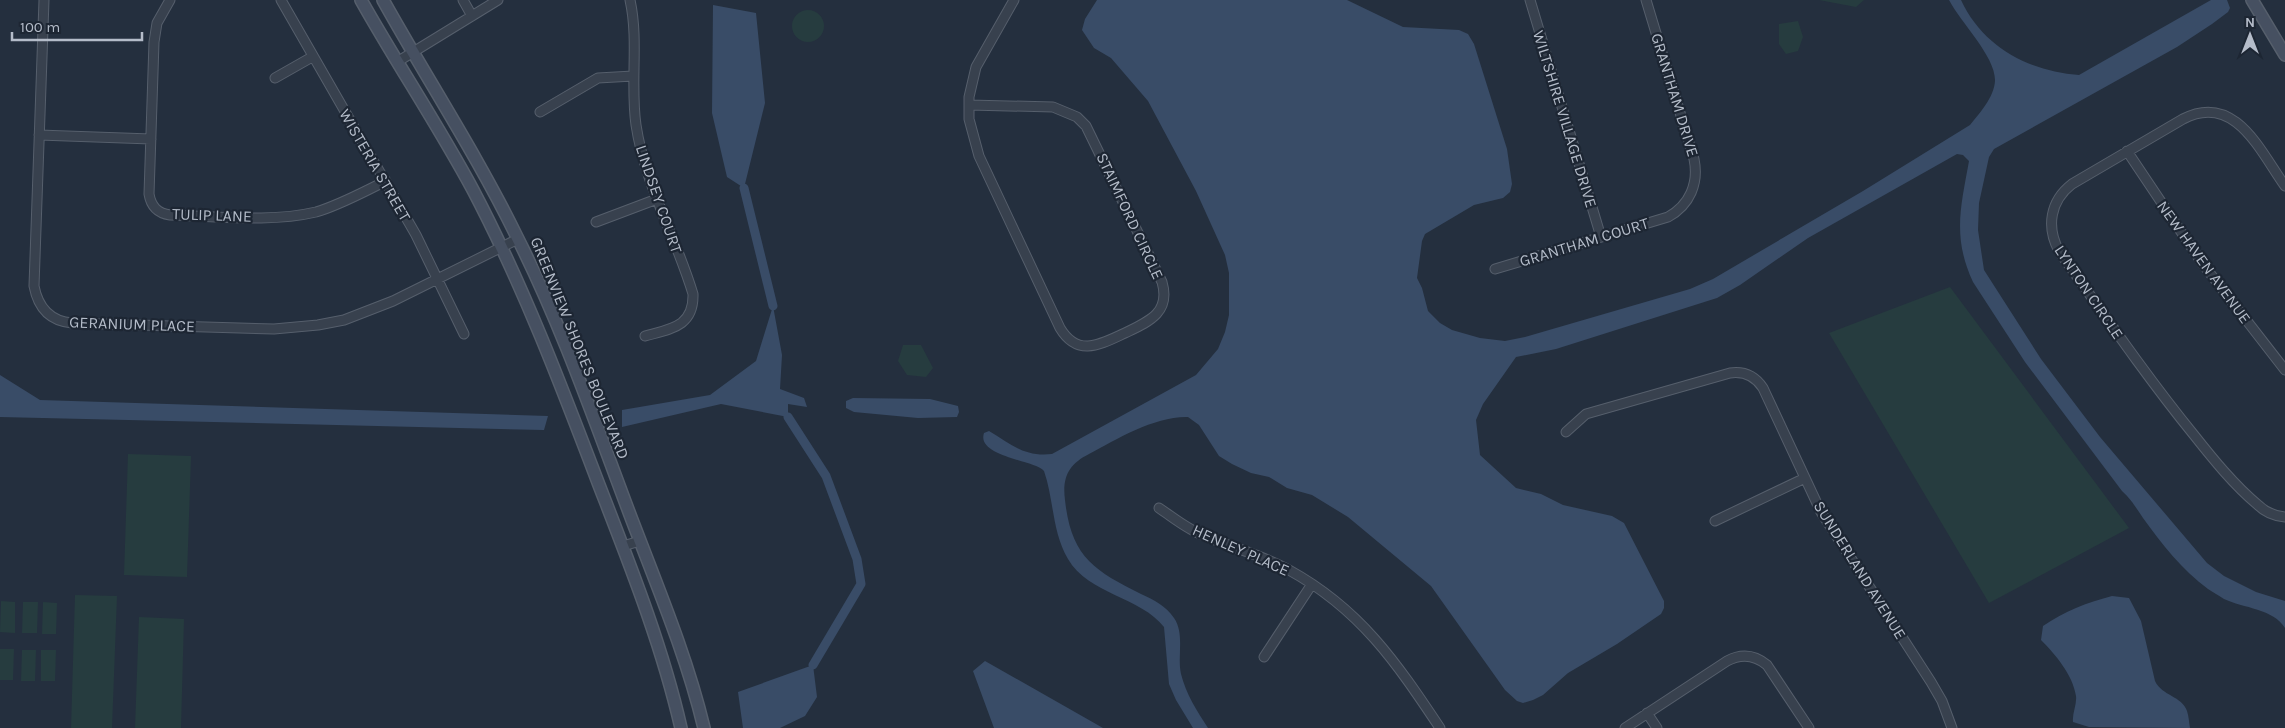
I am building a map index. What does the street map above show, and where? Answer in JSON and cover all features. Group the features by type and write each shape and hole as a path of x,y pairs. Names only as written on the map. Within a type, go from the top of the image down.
{"street":[{"name":"GERANIUM PLACE","path":"44,0 34,286 36,298 43,309 59,321 72,323 291,328 326,324 369,311 518,239"},
{"name":"TULIP LANE","path":"170,0 162,11 155,35 148,194 153,206 164,214 298,216 337,204 386,181"},
{"name":"WISTERIA STREET","path":"281,0 312,57 386,181 438,279 464,334"},
{"name":"GREENVIEW SHORES BOULEVARD","path":"361,0 444,139 502,248 552,361 623,546 662,660 681,728"},
{"name":"GREENVIEW SHORES BOULEVARD","path":"382,0 460,130 518,239 569,353 682,654 704,728"},
{"path":"463,0 472,16"},
{"path":"397,62 498,0"},
{"name":"LINDSEY COURT","path":"630,0 634,28 633,100 640,146 657,199 691,288 693,301 690,312 678,326 645,336"},
{"name":"STAIMFORD CIRCLE","path":"969,105 1053,107 1069,112 1086,126 1162,282 1164,294 1162,306 1151,320 1095,346 1077,344 1067,338 1060,328 979,156 972,134 969,105 976,67 1014,0"},
{"name":"WILTSHIRE VILLAGE DRIVE","path":"1530,0 1601,237"},
{"name":"GRANTHAM DRIVE","path":"1646,0 1696,166 1693,190 1686,203 1673,214"},
{"path":"2252,0 2285,56"},
{"path":"275,78 312,57"},
{"path":"540,112 598,78 633,76"},
{"name":"LYNTON CIRCLE","path":"2285,186 2242,125 2232,118 2214,112 2189,115 2072,184 2062,192 2056,203 2051,221 2052,234 2056,246 2133,356 2213,458 2259,506 2269,513 2285,517"},
{"path":"39,135 151,139"},
{"name":"NEW HAVEN AVENUE","path":"2127,151 2202,262 2285,370"},
{"path":"596,222 657,199"},
{"name":"GRANTHAM COURT","path":"1495,269 1673,214"},
{"name":"SUNDERLAND AVENUE","path":"1566,432 1586,414 1730,373 1743,373 1755,378 1763,388 1827,523 1931,682 1942,701 1952,728"},
{"path":"1715,520 1805,478"},
{"name":"HENLEY PLACE","path":"1159,508 1197,533 1266,559 1312,584 1349,612 1386,650 1438,725"},
{"path":"623,546 640,540"},
{"path":"1264,657 1312,584"},
{"path":"1625,728 1728,661 1745,656 1757,658 1767,665 1809,728"},
{"path":"1647,713 1657,728"},
{"path":"1428,728 1438,725"}],"green space":[{"path":"1819,0 1864,0 1856,7"},
{"path":"808,10 814,11 819,15 823,20 823,32 819,37 814,41 808,42 802,41 797,37 793,32 792,26 793,20 797,15 802,11"},
{"path":"1798,21 1803,37 1798,51 1786,54 1779,44 1779,24"},
{"path":"1950,287 2129,528 1989,603 1829,333"},
{"path":"903,345 921,345 933,368 926,377 907,375 898,361"},
{"path":"128,454 191,456 187,577 124,575"},
{"path":"75,595 117,596 112,728 71,728"},
{"path":"1,601 15,602 15,633 0,632"},
{"path":"23,602 38,602 37,633 22,633"},
{"path":"43,602 57,603 56,634 42,634"},
{"path":"139,617 184,619 181,728 135,728"},
{"path":"0,649 14,649 13,680 0,680"},
{"path":"22,650 36,650 35,681 21,681"},
{"path":"41,650 56,650 55,681 41,681"}],"water":[{"path":"1097,0 1347,0 1403,27 1459,30 1468,34 1474,44 1507,149 1512,184 1510,192 1503,198 1474,205 1425,234 1422,241 1417,278 1422,288 1428,311 1440,323 1452,330 1480,338 1505,341 1525,337 1690,289 1713,279 1863,191 1970,125 1992,93 1995,81 1994,72 1984,51 1949,0 1961,0 1970,17 1982,31 2009,54 2042,68 2060,73 2079,75 2211,0 2227,0 2230,8 2228,12 2177,47 1994,149 1989,157 1979,203 1978,230 1984,270 2041,359 2100,437 2207,563 2224,576 2256,592 2285,601 2285,628 2274,617 2266,613 2224,599 2199,582 2181,565 2122,491 2025,362 1973,282 1966,266 1960,236 1960,222 1969,161 1963,155 1957,154 1808,238 1740,285 1717,298 1556,349 1516,357 1483,404 1476,420 1480,455 1516,488 1541,494 1563,505 1612,516 1624,523 1664,601 1664,608 1661,614 1617,644 1568,673 1543,695 1533,700 1523,703 1517,701 1505,690 1431,586 1348,517 1312,495 1287,488 1269,477 1251,473 1219,456 1199,425 1188,417 1163,420 1137,429 1076,462 1068,472 1064,492 1068,519 1073,535 1087,559 1097,568 1159,604 1174,618 1180,638 1180,667 1183,681 1192,702 1208,728 1193,728 1176,700 1169,684 1164,627 1142,609 1101,588 1077,571 1068,559 1059,538 1044,471 1039,467 997,453 989,448 984,441 984,433 989,431 1011,445 1033,454 1052,454 1196,375 1218,349 1225,332 1229,315 1229,273 1225,255 1196,191 1148,101 1111,58 1094,48 1082,30 1085,19"},
{"path":"713,5 756,13 765,103 744,188 727,177 712,113"},
{"path":"773,306 782,355 780,389 804,398 807,407 788,404 788,417 721,404 622,427 622,410 710,395 756,361"},
{"path":"0,375 40,400 548,416 544,430 0,417"},
{"path":"853,398 930,399 958,406 959,412 957,417 918,418 854,412 846,408 846,401"},
{"path":"2112,596 2129,598 2141,621 2155,681 2162,690 2177,699 2184,706 2188,713 2190,728 2089,727 2073,722 2076,699 2074,688 2063,665 2041,640 2043,626 2076,608"},
{"path":"985,661 1103,728 994,728 973,671"},
{"path":"813,665 817,697 805,716 780,728 743,728 738,692"}],"waterway":[{"path":"744,188 773,306"},
{"path":"788,417 826,476 857,559 861,584 813,665"}]}
